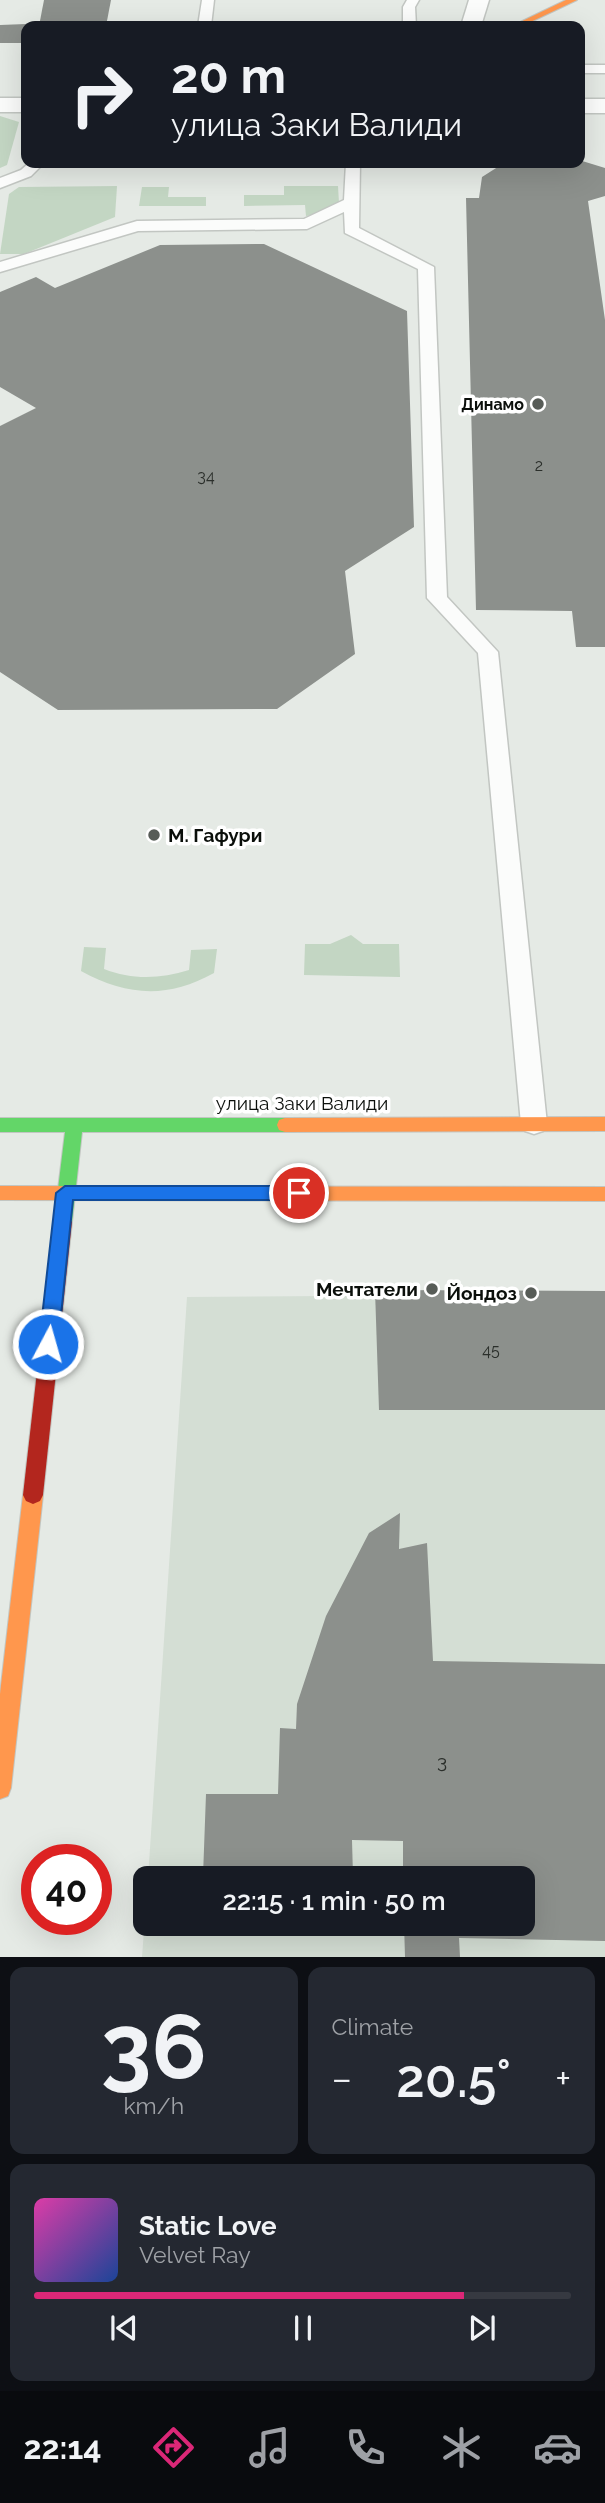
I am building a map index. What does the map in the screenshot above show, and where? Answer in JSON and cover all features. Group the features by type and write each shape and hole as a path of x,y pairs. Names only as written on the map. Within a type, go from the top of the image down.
{"main road":[{"path":"527,21 573,0"},
{"name":"улица Заки Валиди","path":"0,1125 605,1124"},
{"path":"0,1788 74,1125"},
{"path":"0,1193 605,1194"}],"street":[{"path":"473,21 479,0"},
{"path":"0,105 21,105"},
{"path":"585,106 605,106"}],"lane":[{"path":"206,21 208,0"},
{"path":"410,21 409,7 413,0"},
{"path":"585,69 605,69"},
{"path":"0,183 26,173 32,168"},
{"path":"353,168 351,230 426,267 436,598 488,652 534,1124"},
{"path":"0,267 137,226 307,224 351,203"}],"shaded area":[{"path":"605,1294 605,1957 142,1957 144,1936 535,1936 535,1866 149,1866 187,1297"}],"green space":[{"path":"0,116 19,122 7,165 0,168"},
{"path":"117,186 115,217 24,254 0,254 9,194 19,187"},
{"path":"284,186 338,186 339,203 320,214 306,216 305,205 244,206 244,195 284,195"},
{"path":"142,187 169,187 168,197 206,197 206,206 139,206"},
{"path":"351,935 363,944 399,944 400,977 304,975 305,944 330,944"},
{"path":"84,947 106,948 104,969 146,977 189,970 191,950 217,949 214,973 180,987 147,991 115,986 81,971"}],"building":[{"path":"44,0 111,0 107,21 40,21"},
{"path":"21,24 21,43 0,43 0,25"},
{"name":"Динамо","path":"585,162 605,168 605,196 588,201 605,320 605,647 576,647 572,611 476,610 466,198 479,198 482,177 496,168 585,168"},
{"path":"264,244 407,311 414,527 345,571 355,654 277,709 58,710 0,672 0,426 36,408 0,387 0,292 36,277 55,288 160,245"},
{"path":"375,1290 605,1291 605,1410 379,1410"},
{"path":"400,1513 399,1549 427,1543 433,1661 605,1664 605,1941 459,1938 460,1957 405,1957 404,1936 535,1936 535,1866 403,1866 403,1841 352,1840 353,1866 203,1866 206,1794 278,1794 280,1728 296,1729 297,1704 326,1616 369,1533"}],"traffic: fast":[{"path":"0,1125 285,1125"},
{"path":"63,1222 74,1125"}],"traffic: slow":[{"path":"527,21 573,0"},
{"path":"285,1125 605,1124"},
{"path":"0,1193 605,1194"},
{"path":"0,1788 33,1495"}],"traffic: jam":[{"path":"33,1495 63,1222"}],"place":[{"name":"Динамо","path":"538,404"},
{"name":"М. Гафури","path":"154,835"},
{"name":"Мечтатели","path":"432,1289"},
{"name":"Йондоз","path":"531,1293"}],"route":[{"path":"48,1344 65,1193 299,1193"}]}
